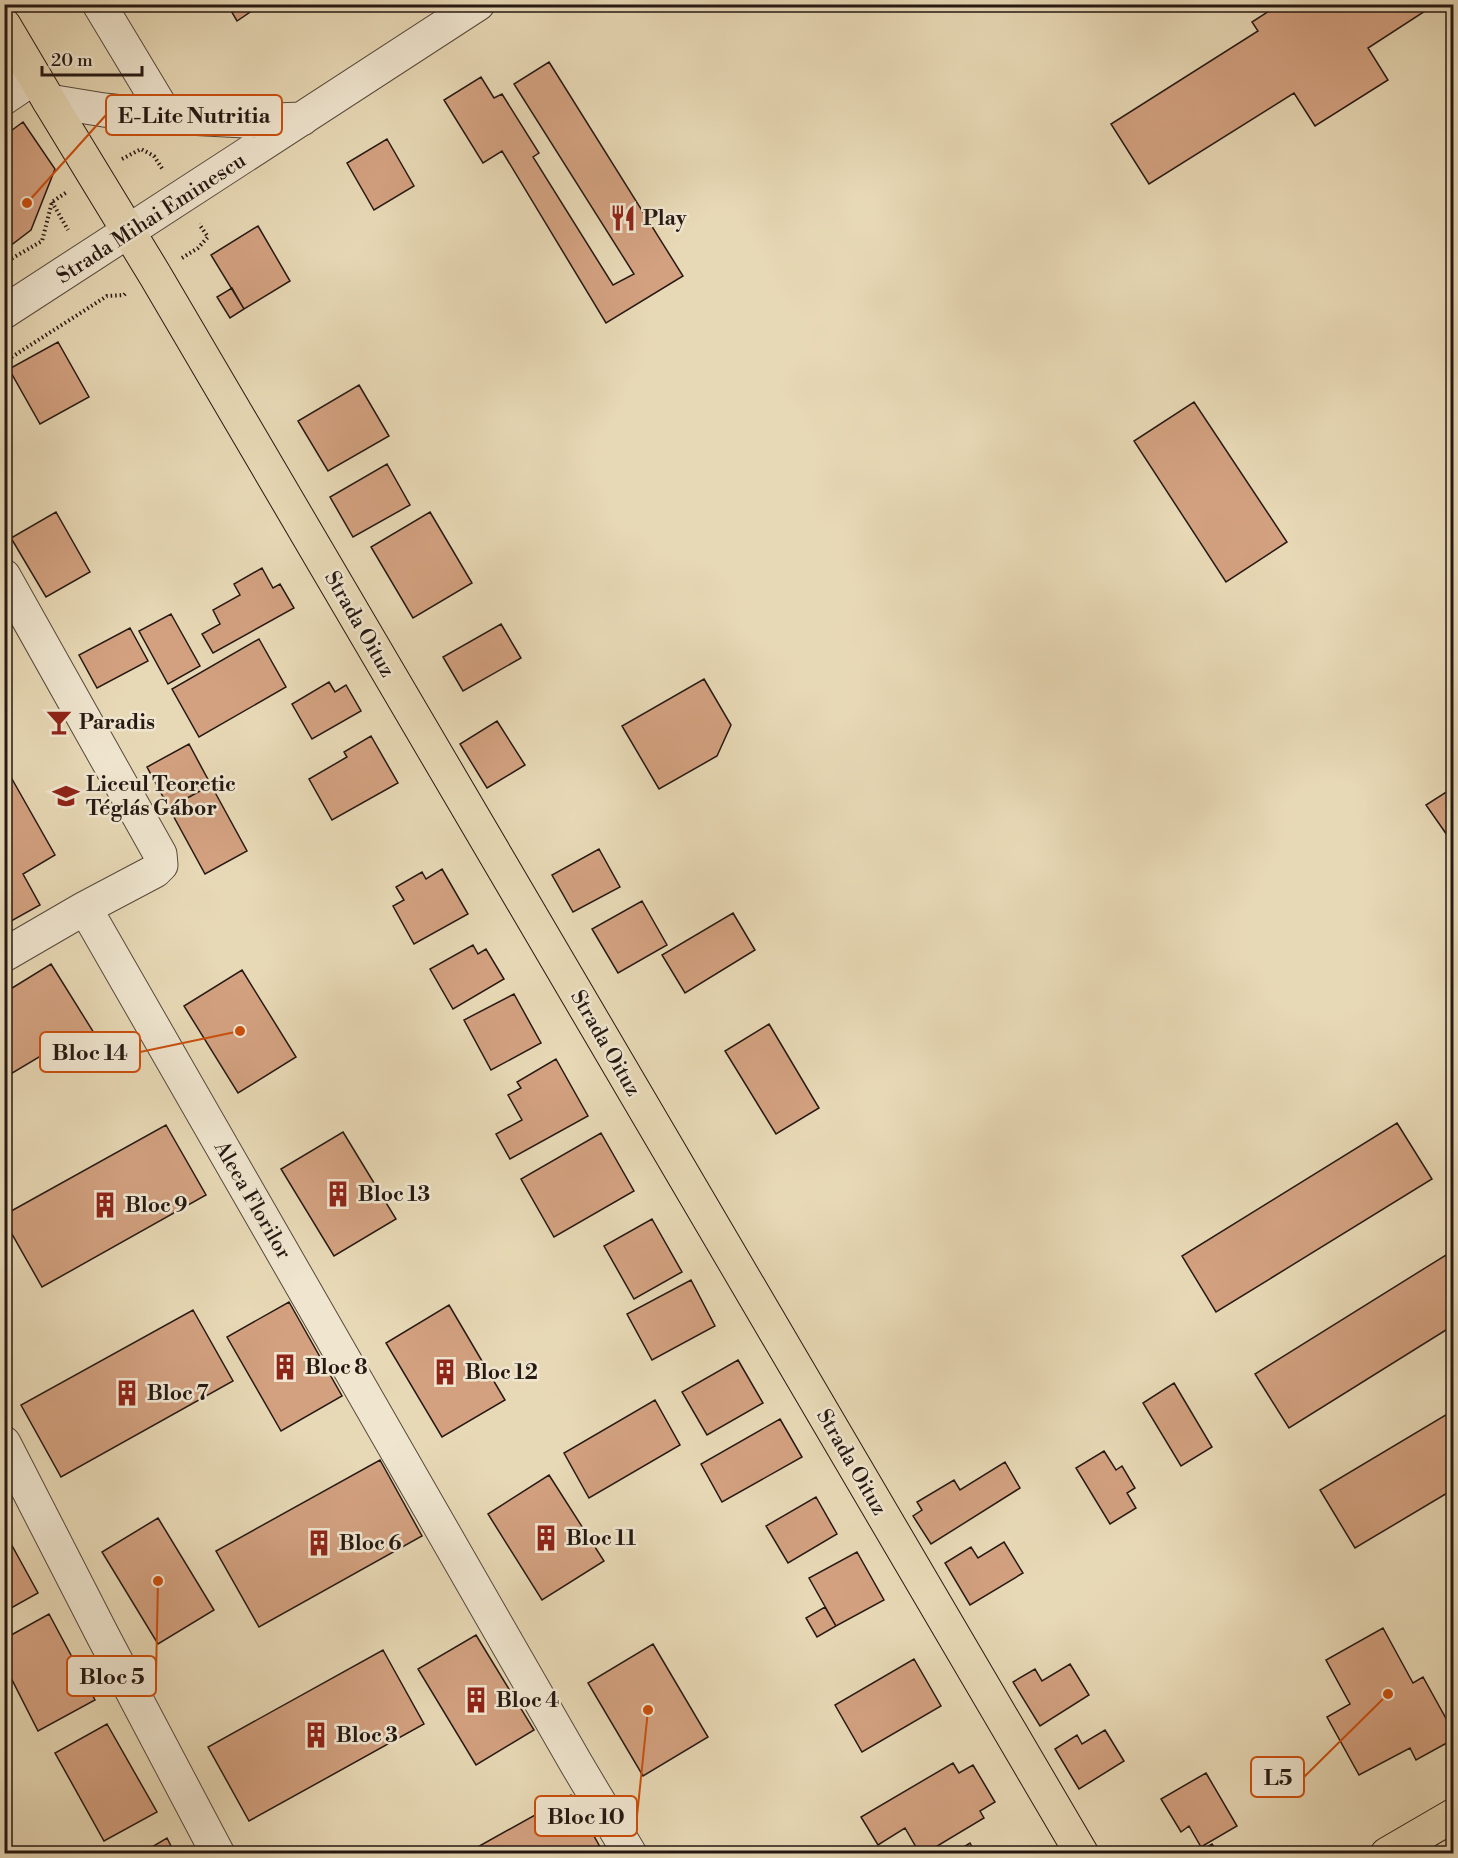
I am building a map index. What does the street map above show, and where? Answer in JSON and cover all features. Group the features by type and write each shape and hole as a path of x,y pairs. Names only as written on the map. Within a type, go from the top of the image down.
{"main road":[{"name":"Strada Oituz","path":"4,25 130,232 1082,1854"},
{"path":"1387,1854 1454,1815"}],"street":[{"path":"99,4 167,117"},
{"name":"Strada Mihai Eminescu","path":"4,312 478,4"},
{"path":"4,98 42,89 104,110 167,117 245,121 304,119"},
{"path":"4,576 160,854 161,865 155,871 4,955"},
{"name":"Aleea Florilor","path":"85,908 630,1854"},
{"path":"4,1443 218,1854"}],"path":[{"path":"4,263 42,241 52,202"},
{"path":"4,362 107,296"}],"building":[{"path":"227,4 262,4 237,21"},
{"path":"1280,4 1436,4 1368,48 1388,80 1315,126 1294,93 1149,184 1111,124 1258,31 1252,22"},
{"name":"Play","path":"549,62 683,276 606,323 502,151 483,163 444,100 481,77 494,98 502,94 539,153 533,157 613,285 634,274 514,84"},
{"path":"23,122 55,169 31,230 6,249 4,136"},
{"path":"387,139 414,186 374,210 347,163"},
{"path":"258,226 290,281 244,309 211,255"},
{"path":"232,288 244,309 230,318 217,297"},
{"path":"58,342 89,397 40,424 9,369"},
{"path":"359,385 389,436 328,471 298,421"},
{"path":"1194,402 1287,542 1226,582 1134,441"},
{"path":"387,464 410,505 353,537 330,497"},
{"path":"56,512 90,572 46,597 11,538"},
{"path":"430,512 472,583 413,618 371,547"},
{"path":"262,568 273,588 280,584 294,608 213,653 202,634 220,624 213,610 240,595 234,584"},
{"path":"171,614 200,666 168,684 139,631"},
{"path":"501,624 521,658 463,691 443,657"},
{"path":"130,628 148,661 97,688 79,655"},
{"path":"259,639 286,687 199,737 172,689"},
{"path":"704,679 731,725 717,756 659,789 622,726"},
{"path":"329,682 335,692 346,685 361,711 312,739 292,704"},
{"path":"497,721 525,765 487,788 460,744"},
{"path":"371,736 398,783 332,820 309,779 347,757 344,752"},
{"path":"189,744 211,785 169,808 147,767"},
{"path":"12,779 55,855 23,874 40,905 4,925 4,783"},
{"path":"211,785 247,851 205,874 169,808"},
{"path":"1454,787 1454,845 1426,805"},
{"path":"599,849 620,887 573,912 552,875"},
{"path":"442,869 468,914 414,944 393,906 404,900 396,887 422,872 426,879"},
{"path":"642,901 667,945 618,973 592,929"},
{"path":"733,913 755,950 685,993 662,955"},
{"path":"473,945 478,954 486,949 504,979 453,1009 430,969"},
{"path":"51,964 99,1041 59,1066 49,1051 4,1078 4,993"},
{"path":"242,970 296,1057 238,1093 184,1006"},
{"path":"514,994 541,1043 491,1070 464,1020"},
{"path":"769,1024 819,1108 776,1134 725,1051"},
{"path":"556,1059 588,1116 510,1159 496,1134 522,1120 508,1095 521,1088 517,1082"},
{"path":"1397,1123 1432,1179 1216,1312 1182,1256"},
{"name":"Bloc 9","path":"166,1125 206,1195 42,1287 4,1220 4,1215"},
{"name":"Bloc 13","path":"343,1132 396,1219 334,1256 281,1169"},
{"path":"601,1133 634,1191 554,1237 521,1179"},
{"path":"652,1219 682,1272 634,1299 604,1246"},
{"path":"1454,1250 1454,1325 1289,1428 1255,1374"},
{"path":"691,1280 715,1326 652,1360 627,1314"},
{"name":"Bloc 8","path":"289,1302 342,1396 281,1431 227,1337"},
{"name":"Bloc 12","path":"449,1305 505,1400 442,1437 386,1343"},
{"name":"Bloc 7","path":"193,1310 233,1381 61,1477 21,1405"},
{"path":"738,1360 763,1403 707,1435 682,1392"},
{"path":"1174,1383 1212,1447 1181,1466 1143,1403"},
{"path":"655,1400 680,1445 589,1498 564,1453"},
{"path":"1454,1410 1454,1489 1355,1548 1320,1490"},
{"path":"780,1419 802,1457 722,1502 701,1464"},
{"path":"1104,1451 1116,1470 1122,1466 1135,1488 1127,1493 1136,1508 1110,1524 1076,1468"},
{"name":"Bloc 6","path":"380,1460 422,1536 259,1627 216,1551"},
{"path":"1005,1462 1020,1488 931,1544 913,1516 922,1510 917,1502 954,1480 960,1490"},
{"name":"Bloc 11","path":"549,1475 604,1561 542,1600 488,1514"},
{"path":"816,1497 837,1534 788,1563 766,1526"},
{"path":"158,1518 214,1610 158,1644 102,1552"},
{"path":"4,1531 38,1593 4,1612"},
{"path":"1004,1542 1023,1573 970,1605 945,1563 971,1547 978,1558"},
{"path":"857,1552 884,1600 836,1626 809,1578"},
{"path":"825,1607 836,1626 817,1637 806,1618"},
{"path":"49,1614 95,1700 38,1731 4,1664 4,1639"},
{"path":"1383,1628 1413,1683 1423,1677 1454,1733 1454,1739 1416,1760 1410,1748 1359,1775 1327,1717 1350,1704 1326,1660"},
{"name":"Bloc 4","path":"476,1635 534,1730 476,1765 418,1669"},
{"path":"653,1644 708,1737 643,1776 588,1683"},
{"name":"Bloc 3","path":"383,1650 424,1724 249,1821 208,1747"},
{"path":"914,1659 941,1706 862,1752 835,1705"},
{"path":"1070,1664 1089,1695 1040,1726 1013,1682 1035,1669 1042,1681"},
{"path":"107,1724 157,1812 104,1841 55,1753"},
{"path":"1105,1730 1124,1761 1079,1789 1055,1749 1077,1735 1082,1744"},
{"path":"953,1763 959,1773 973,1765 995,1802 980,1811 984,1818 924,1854 920,1854 905,1828 878,1845 861,1817"},
{"path":"1206,1773 1237,1826 1201,1847 1189,1826 1181,1832 1161,1799"},
{"path":"571,1795 604,1854 465,1854"},
{"path":"167,1838 175,1854 140,1854"},
{"path":"970,1843 976,1854 952,1854"},
{"path":"1212,1844 1218,1854 1195,1854"},
{"path":"1029,1847 1033,1854 1019,1854"}],"place":[{"name":"E-Lite Nutritia","path":"27,203"},
{"name":"Play","path":"623,218"},
{"name":"Paradis","path":"59,722"},
{"name":"Liceul Teoretic Téglás Gábor","path":"66,796"},
{"name":"Bloc 14","path":"240,1031"},
{"name":"Bloc 13","path":"338,1194"},
{"name":"Bloc 9","path":"105,1205"},
{"name":"Bloc 8","path":"285,1367"},
{"name":"Bloc 12","path":"445,1372"},
{"name":"Bloc 7","path":"127,1393"},
{"name":"Bloc 11","path":"546,1538"},
{"name":"Bloc 6","path":"319,1543"},
{"name":"Bloc 5","path":"158,1581"},
{"name":"L5","path":"1388,1694"},
{"name":"Bloc 4","path":"476,1700"},
{"name":"Bloc 10","path":"648,1710"},
{"name":"Bloc 3","path":"316,1735"}]}
